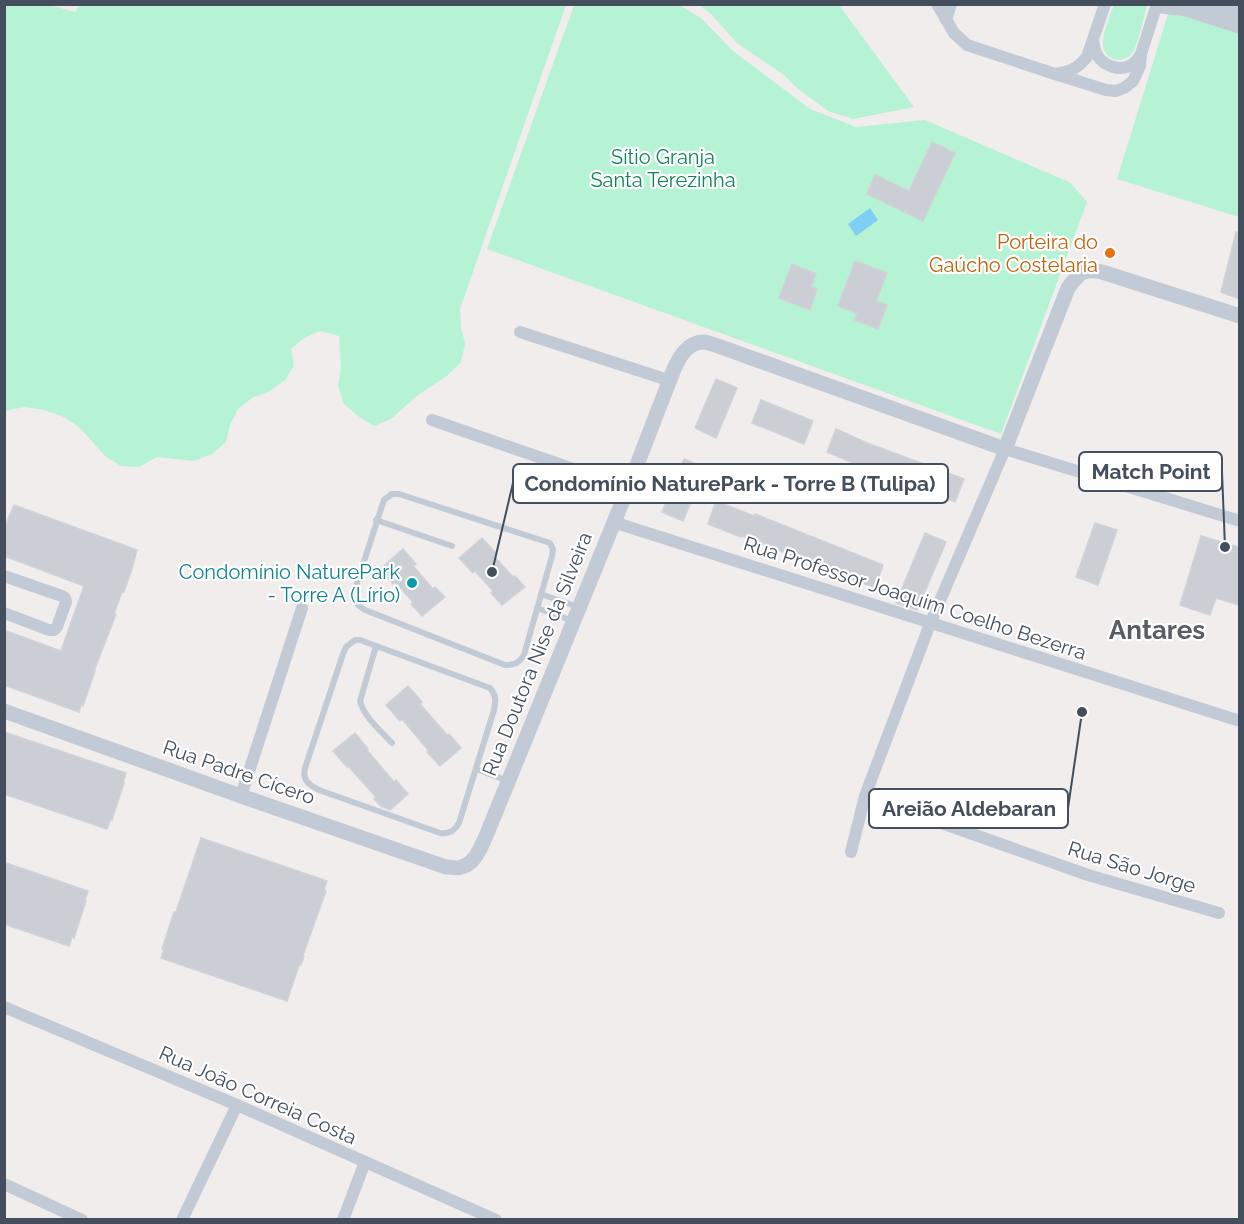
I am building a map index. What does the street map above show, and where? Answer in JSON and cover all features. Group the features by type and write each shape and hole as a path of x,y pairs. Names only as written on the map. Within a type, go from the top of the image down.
{"street":[{"path":"937,4 954,33 967,45 1106,90 1116,91 1133,81 1140,66 1141,54 1156,6 1190,7 1239,19"},
{"path":"946,20 951,4"},
{"path":"1055,74 1071,71 1087,57 1105,4"},
{"path":"1227,4 1239,9"},
{"path":"1190,7 1239,28"},
{"path":"1093,41 1097,55 1113,68 1132,65 1141,54"},
{"path":"851,852 865,796 930,624 1005,449 1068,288 1080,273 1090,270 1239,316"},
{"path":"520,332 671,381"},
{"name":"Rua Doutora Nise da Silveira","path":"461,868 471,862 480,850 680,355 689,347 704,342 718,346 1005,449"},
{"path":"432,420 628,488"},
{"path":"1005,449 1239,522"},
{"name":"Rua Professor Joaquim Coelho Bezerra","path":"613,522 1239,721"},
{"path":"4,576 62,596 66,598 66,602 54,630 48,630 4,613"},
{"path":"241,796 302,608"},
{"name":"Rua Padre Cícero","path":"4,711 446,867 461,868"},
{"name":"Rua São Jorge","path":"865,796 1088,875 1219,913"},
{"name":"Rua João Correia Costa","path":"4,1007 237,1105 496,1220"},
{"path":"182,1220 237,1105"},
{"path":"343,1220 364,1162"},
{"path":"4,1185 82,1220"}],"lane":[{"path":"392,494 399,494 550,543 554,549 541,594 524,655 515,665 505,665 364,610 357,605 354,599 354,592 376,520 384,500 392,494"},
{"path":"376,520 452,546"},
{"path":"541,594 576,614"},
{"path":"537,608 576,614"},
{"path":"355,640 376,646 490,688 494,693 496,700 476,769 459,823 453,831 440,833 319,790 311,787 303,775 346,647 355,640"},
{"path":"376,646 360,701 361,707 393,743"},
{"path":"476,769 508,781"}],"green space":[{"path":"5,5 49,5 76,12 79,5 566,5 460,309 465,344 461,362 448,375 418,395 391,419 374,426 344,404 338,386 341,368 339,336 320,331 304,338 291,349 294,366 285,380 270,391 252,398 238,409 230,425 226,442 212,454 194,461 157,457 139,467 121,466 105,456 79,427 64,417 44,410 24,407 5,411"},
{"name":"Sítio Granja Santa Terezinha","path":"574,5 679,5 701,18 733,51 810,109 856,127 925,120 1071,183 1087,202 1001,434 487,249"},
{"path":"700,5 839,5 914,107 853,119 828,111 798,89 784,75 737,43"},
{"path":"1114,5 1147,5 1134,50 1120,60 1110,57 1103,48 1105,32"},
{"path":"1168,14 1177,14 1239,34 1239,217 1117,179"}],"water":[{"path":"870,208 878,220 856,236 848,224"}],"building":[{"path":"932,142 955,153 923,221 867,194 875,175 909,191"},
{"path":"1236,232 1239,233 1239,299 1221,292"},
{"path":"855,261 887,273 876,301 887,305 878,329 855,320 857,313 838,306"},
{"path":"792,264 816,274 811,287 817,289 810,310 779,298"},
{"path":"716,379 737,388 716,438 695,428"},
{"path":"761,400 813,421 804,444 752,423"},
{"path":"836,429 964,479 955,502 827,452"},
{"path":"684,459 705,468 683,521 662,512"},
{"path":"716,501 754,516 755,514 883,565 875,588 708,524"},
{"path":"14,505 137,550 124,592 122,592 79,712 4,685 4,630 61,651 84,586 4,556 4,529"},
{"path":"1095,523 1117,530 1098,585 1076,577"},
{"path":"925,533 946,542 917,610 896,603"},
{"path":"1201,536 1239,547 1239,605 1216,598 1210,615 1180,605"},
{"path":"482,538 496,553 493,555 525,587 502,605 475,571 473,573 459,558"},
{"name":"Condomínio NaturePark - Torre A (Lírio)","path":"403,549 416,564 413,566 433,589 435,587 445,597 422,616 411,604 413,602 380,569"},
{"path":"408,686 422,702 420,704 461,748 440,766 402,719 400,721 386,705"},
{"path":"4,732 126,773 112,820 107,829 4,794"},
{"path":"355,733 394,782 396,780 408,794 390,810 381,806 374,799 376,797 333,751"},
{"path":"201,838 327,881 324,890 326,891 287,1001 161,958 174,912 176,912"},
{"path":"6,863 88,891 74,938 72,937 69,946 4,924 4,869"}],"place":[{"name":"Porteira do Gaúcho Costelaria","path":"1110,253"},
{"name":"Match Point","path":"1225,547"},
{"name":"Condomínio NaturePark - Torre B (Tulipa)","path":"492,572"},
{"name":"Condomínio NaturePark - Torre A (Lírio)","path":"412,583"},
{"name":"Areião Aldebaran","path":"1082,712"}],"district":[{"name":"Antares","path":"1157,630"}]}
